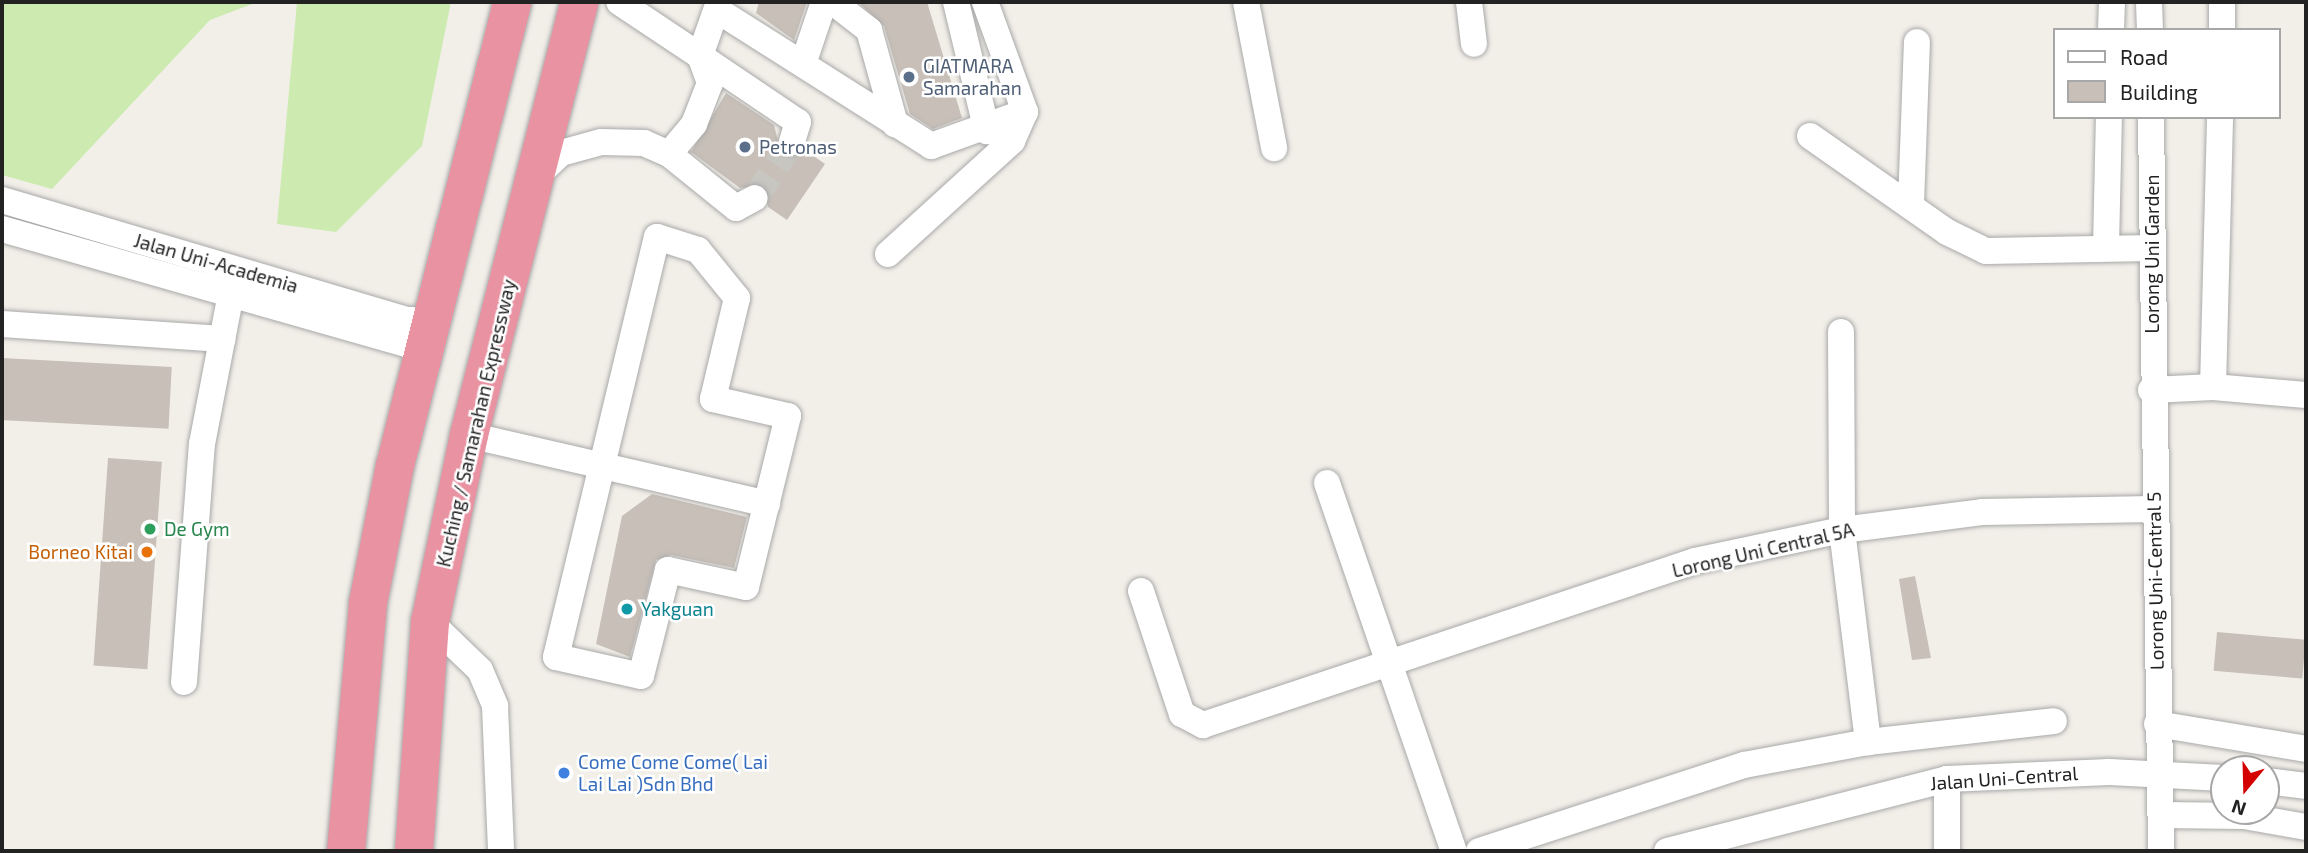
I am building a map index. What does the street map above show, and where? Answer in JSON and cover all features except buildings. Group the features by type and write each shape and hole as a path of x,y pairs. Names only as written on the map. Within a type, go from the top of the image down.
{"highway":[{"path":"346,851 368,603 428,338 512,2"},
{"name":"Kuching / Samarahan Expressway","path":"414,851 430,622 469,435 537,176 579,2"}],"street":[{"path":"619,2 798,122 792,142"},
{"path":"803,64 824,2"},
{"path":"833,2 869,30 895,124"},
{"path":"956,2 987,131"},
{"path":"888,254 1012,141 1025,112 985,2"},
{"path":"1246,2 1273,148"},
{"path":"1469,2 1474,44"},
{"path":"2111,28 2112,2"},
{"path":"2149,2 2150,28"},
{"path":"2222,2 2222,28"},
{"path":"669,154 694,124 710,83 700,56 718,6 931,146 987,131 1025,112"},
{"path":"1911,204 1917,42"},
{"path":"2106,246 2109,119"},
{"name":"Lorong Uni Garden","path":"2151,119 2151,390"},
{"path":"2213,387 2220,119"},
{"path":"1810,136 1986,251 2106,246 2153,248"},
{"path":"537,176 561,152 601,142 644,143 669,154 736,208 755,198"},
{"name":"Jalan Uni-Academia","path":"2,200 408,320 428,338"},
{"name":"Jalan Uni-Academia","path":"2,229 407,344 428,338"},
{"path":"657,237 698,250 737,298 713,399 788,416 746,587 668,570 641,676 556,656 604,465 657,237"},
{"path":"184,682 202,444 231,293"},
{"path":"2,324 222,339"},
{"path":"1841,332 1842,530 1868,742"},
{"path":"2151,390 2213,387 2306,395"},
{"name":"Lorong Uni-Central 5","path":"2151,390 2161,851"},
{"path":"469,435 768,504"},
{"path":"1327,483 1388,668 1454,851"},
{"name":"Lorong Uni Central 5A","path":"1141,591 1182,714 1191,723 1203,725 1388,668 1695,561 1842,530 1982,512 2153,509"},
{"path":"430,622 480,670 495,706 501,851"},
{"path":"1479,851 1744,765 1868,742 2054,721"},
{"path":"2157,724 2306,749"},
{"name":"Jalan Uni-Central","path":"1667,851 1947,779 2160,772 2210,777"},
{"path":"1947,779 1947,851"},
{"path":"2280,783 2306,786"},
{"path":"2161,815 2244,816 2306,827"}],"green space":[{"path":"2,2 257,2 210,20 52,189 2,175"},
{"path":"297,2 451,2 422,146 336,232 277,224"}],"tunnel":[{"path":"755,198 792,142"}],"place":[{"name":"GIATMARA Samarahan","path":"909,77"},
{"name":"Petronas","path":"745,147"},
{"name":"De Gym","path":"150,529"},
{"name":"Borneo Kitai","path":"147,552"},
{"name":"Yakguan","path":"627,609"},
{"name":"Come Come Come( Lai Lai Lai )Sdn Bhd","path":"564,773"}]}
